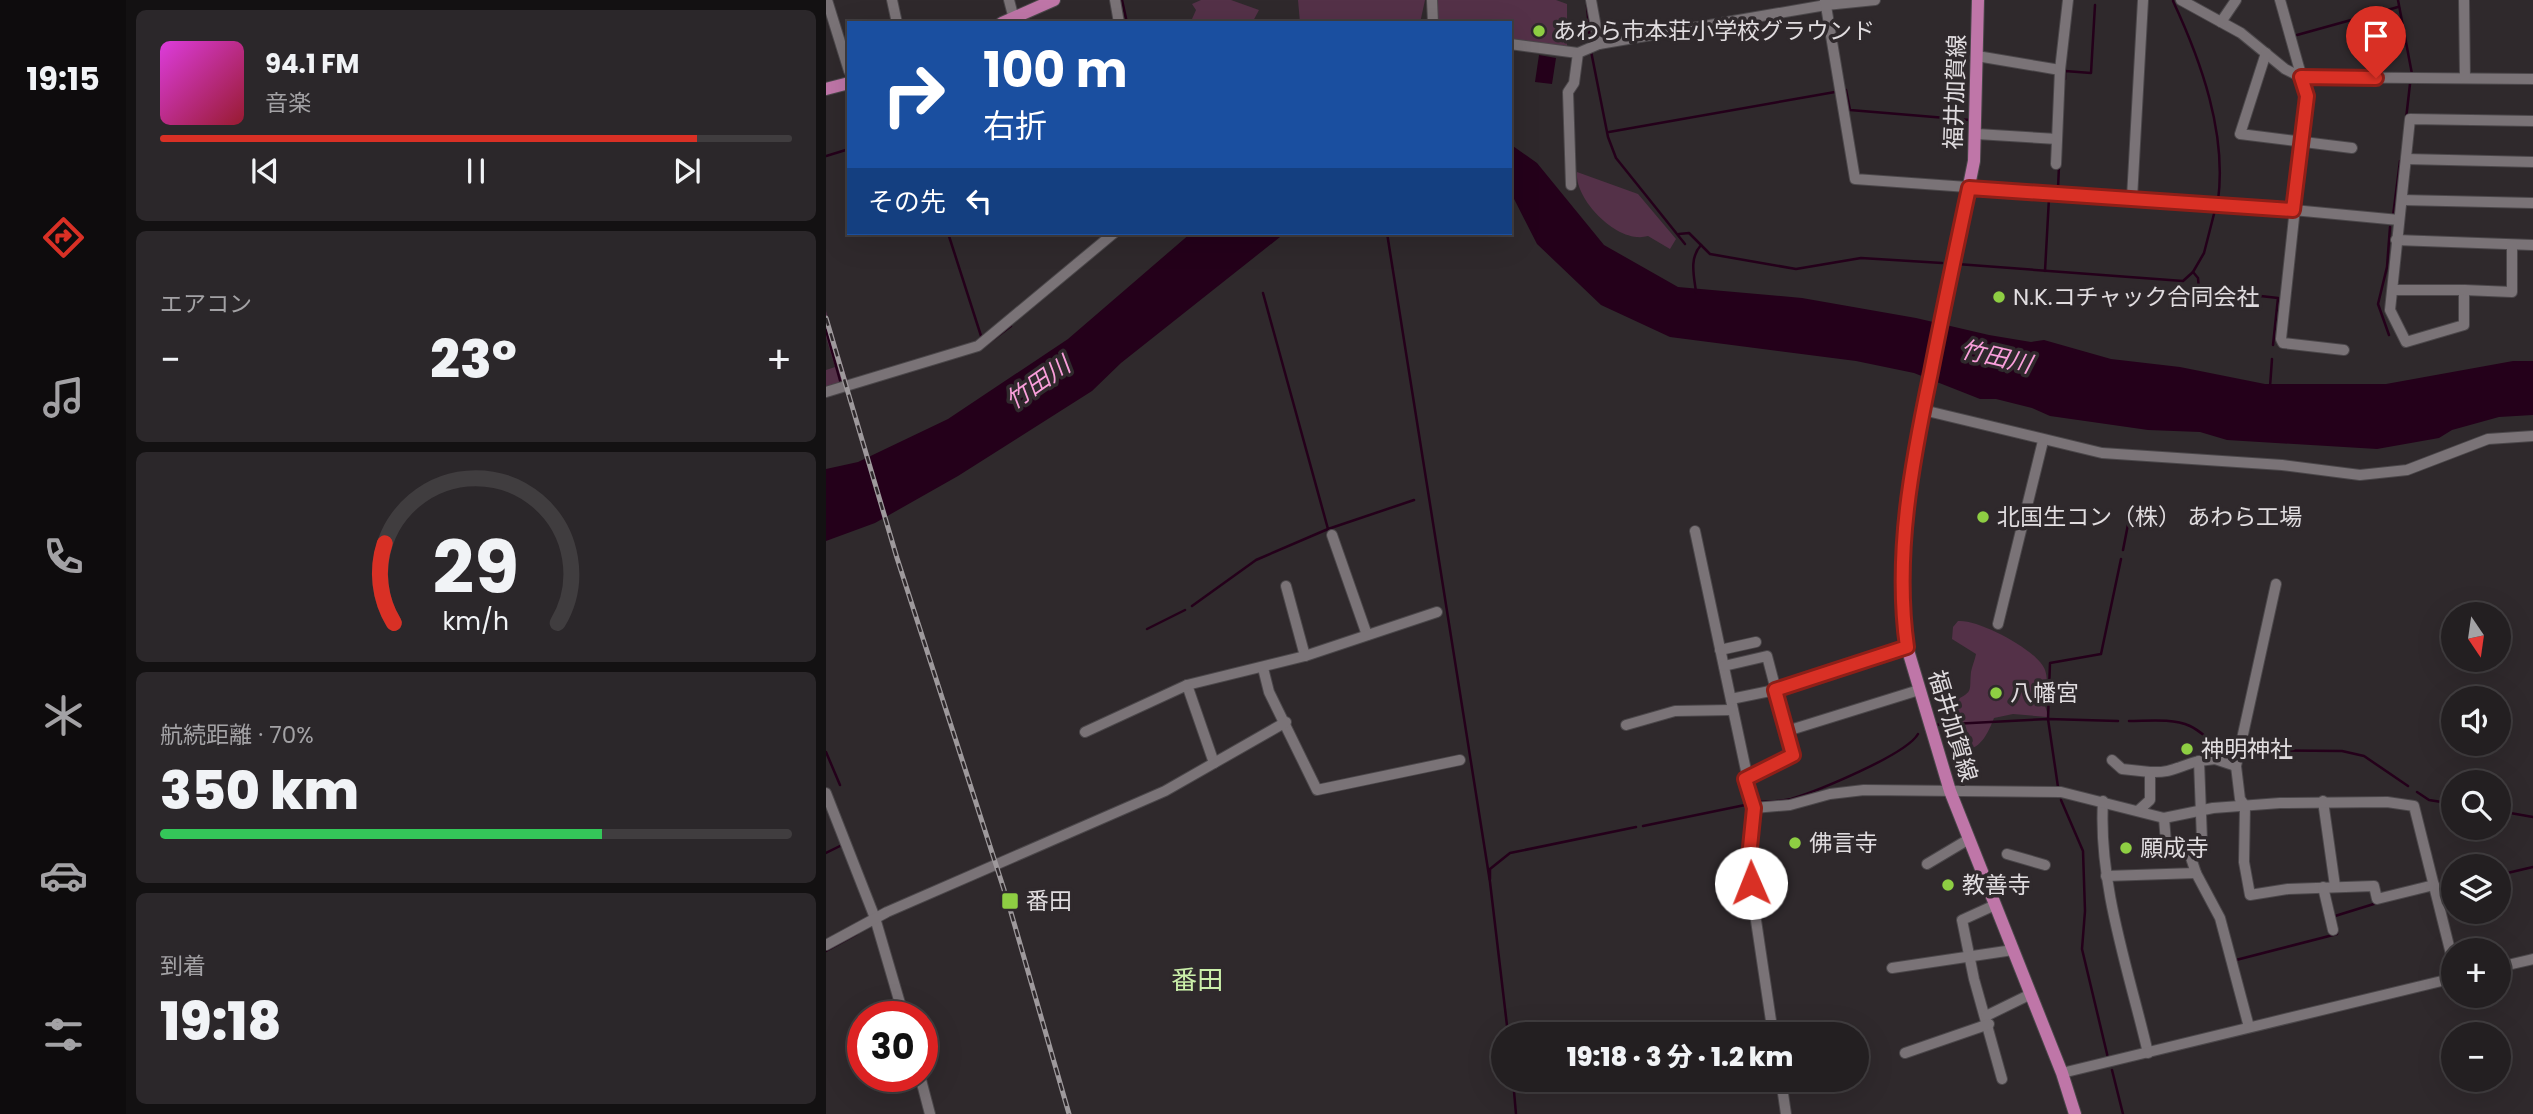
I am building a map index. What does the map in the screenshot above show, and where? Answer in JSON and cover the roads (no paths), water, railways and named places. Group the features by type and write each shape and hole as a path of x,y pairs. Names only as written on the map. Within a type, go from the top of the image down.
{"main road":[{"path":"1010,21 1054,0"},
{"name":"福井加賀線","path":"1978,0 1977,134 1969,188 1923,410 1904,526 1903,617 1907,647 1950,790 2062,1073 2075,1114"},
{"path":"826,89 847,83"}],"street":[{"path":"827,0 847,65"},
{"path":"892,0 897,21"},
{"path":"1009,0 1010,21"},
{"path":"1115,0 1119,21"},
{"path":"1432,0 1433,21"},
{"path":"1591,0 1599,44"},
{"path":"1512,44 1578,53 1599,44 1826,2 1875,0"},
{"path":"2056,164 2060,70 2068,0"},
{"path":"2132,198 2143,0"},
{"path":"2180,0 2221,22 2301,77 2533,79"},
{"path":"2221,22 2236,0"},
{"path":"2280,0 2307,96 2281,339 2283,343 2344,350"},
{"path":"2464,0 2465,78"},
{"path":"1826,2 1855,179 2399,220"},
{"path":"2266,52 2240,134 2352,148"},
{"path":"1571,185 1568,92 1574,83 1578,53"},
{"path":"1977,56 2060,70"},
{"path":"2464,290 2464,325 2406,342 2390,310 2410,119 2533,121"},
{"path":"1977,134 2057,139"},
{"path":"2406,159 2533,162"},
{"path":"2403,200 2533,203"},
{"path":"826,392 978,346 1112,235"},
{"path":"2396,240 2533,245"},
{"path":"2394,290 2512,292 2512,245"},
{"path":"1923,410 2102,453 2380,475 2407,470 2488,439 2533,436"},
{"path":"1998,624 2043,440"},
{"path":"1695,531 1745,779 1754,808 1748,867 1771,1022"},
{"path":"1332,535 1367,635"},
{"path":"2276,584 2236,766 2240,799 2245,806 2244,862 2250,895 2329,886 2374,886 2377,899 2434,885"},
{"path":"1286,586 1305,656"},
{"path":"1085,732 1187,685 1305,656 1437,612"},
{"path":"1720,650 1756,642"},
{"path":"1626,725 1675,711 1731,704 1907,647"},
{"path":"1724,666 1767,656 1793,755 1745,779"},
{"path":"1263,667 1269,692 1317,790 1460,760"},
{"path":"1187,685 1213,763"},
{"path":"1787,731 1919,690"},
{"path":"826,945 876,918 1124,810 1286,722"},
{"path":"2112,760 2122,769 2150,772 2171,773 2182,765 2215,759 2236,766"},
{"path":"2164,818 2166,843 2181,846 2202,840 2199,761"},
{"path":"2139,810 2150,800 2150,772"},
{"path":"1754,808 1790,805 1830,794 1864,790 2048,791 2104,801 2164,818 2245,806 2323,801 2414,806 2447,938"},
{"path":"826,793 876,918 899,1001"},
{"path":"2104,801 2101,837 2106,876 2148,1053"},
{"path":"2323,801 2333,930"},
{"path":"1927,864 1969,839"},
{"path":"2181,846 2191,858 2220,918 2249,1027"},
{"path":"2007,853 2045,865"},
{"path":"2106,876 2196,873"},
{"path":"1995,905 1962,920 1974,979 1988,1020 2002,1079"},
{"path":"1892,968 2013,950"},
{"path":"2511,964 2533,959"},
{"path":"2062,1073 2441,981"},
{"path":"1905,1054 1988,1020 2031,994"},
{"path":"924,1092 930,1114"},
{"path":"1783,1092 1786,1114"}],"water":[{"path":"1539,55 1556,58 1552,84 1535,82"},
{"name":"竹田川","path":"1512,145 1537,163 1604,245 1678,287 1802,298 1916,318 1989,335 2031,342 2044,340 2111,359 2180,367 2265,384 2386,384 2513,361 2533,361 2533,415 2499,417 2452,430 2439,438 2377,449 2227,440 2200,432 2148,430 2050,416 2032,408 1996,399 1980,399 1914,373 1856,361 1670,337 1601,305 1537,244 1512,195"},
{"name":"竹田川","path":"1189,235 1282,235 1121,363 1092,391 958,476 875,523 826,541 826,469 858,462 948,419 1068,339"}],"waterway":[{"path":"1122,0 1127,21"},
{"path":"2398,0 2412,74"},
{"path":"2173,1 2202,73 2215,124 2220,175 2218,201"},
{"path":"1587,5 1590,44"},
{"path":"2065,79 2065,71 2091,73 2095,5"},
{"path":"2297,35 2398,7"},
{"path":"1591,51 1608,137 1616,158 1685,244"},
{"path":"2406,119 2410,84"},
{"path":"1846,90 1850,110 1970,120"},
{"path":"1609,132 1835,92"},
{"path":"826,156 847,150"},
{"path":"2393,216 2400,161"},
{"path":"2058,189 2059,166"},
{"path":"2045,271 2049,198"},
{"path":"2193,272 2204,253 2215,210"},
{"path":"2389,335 2378,304 2387,267 2390,227"},
{"path":"1679,234 1689,233 1710,254 1796,269 1861,258 1942,263"},
{"path":"949,235 982,339"},
{"path":"1387,235 1490,882 1507,1022"},
{"path":"1696,292 1694,261 1701,245"},
{"path":"1957,264 2183,281 2193,272 2198,278 2199,289 2278,298 2273,345"},
{"path":"1263,293 1328,529"},
{"path":"986,345 1011,326"},
{"path":"826,330 841,384"},
{"path":"2270,387 2272,359"},
{"path":"1192,606 1256,560 1328,529 1414,500"},
{"path":"2123,550 2131,509"},
{"path":"2058,787 2048,719 2050,663 2101,654 2121,559"},
{"path":"1147,629 1185,610"},
{"path":"1933,725 2048,719 2118,721"},
{"path":"2129,721 2160,720 2183,723 2226,749"},
{"path":"1757,802 1791,799 1839,780 1897,752 1918,734"},
{"path":"2242,750 2342,751 2364,756 2408,786"},
{"path":"826,752 840,785"},
{"path":"2417,792 2429,800 2441,802"},
{"path":"2061,800 2083,851 2085,911 2082,949 2108,1058"},
{"path":"1643,826 1745,805"},
{"path":"2511,813 2533,817"},
{"path":"1490,879 1490,869 1510,853 1636,827"},
{"path":"826,853 840,846"},
{"path":"2511,872 2533,867"},
{"path":"2335,916 2377,903"},
{"path":"2236,960 2337,934 2337,930"},
{"path":"826,951 857,934"},
{"path":"2112,1070 2123,1114"},
{"path":"1514,1092 1516,1114"}],"railway":[{"path":"826,318 897,558 1008,902 1069,1114"}],"place":[{"name":"あわら市本荘小学校グラウンド","path":"1539,31"},
{"name":"N.K.コチャック合同会社","path":"1999,297"},
{"name":"北国生コン（株） あわら工場","path":"1983,517"},
{"name":"八幡宮","path":"1996,693"},
{"name":"神明神社","path":"2187,749"},
{"name":"佛言寺","path":"1795,843"},
{"name":"願成寺","path":"2126,848"},
{"name":"教善寺","path":"1948,885"},
{"name":"番田","path":"1010,901"}],"district":[{"name":"番田","path":"1197,980"}]}
